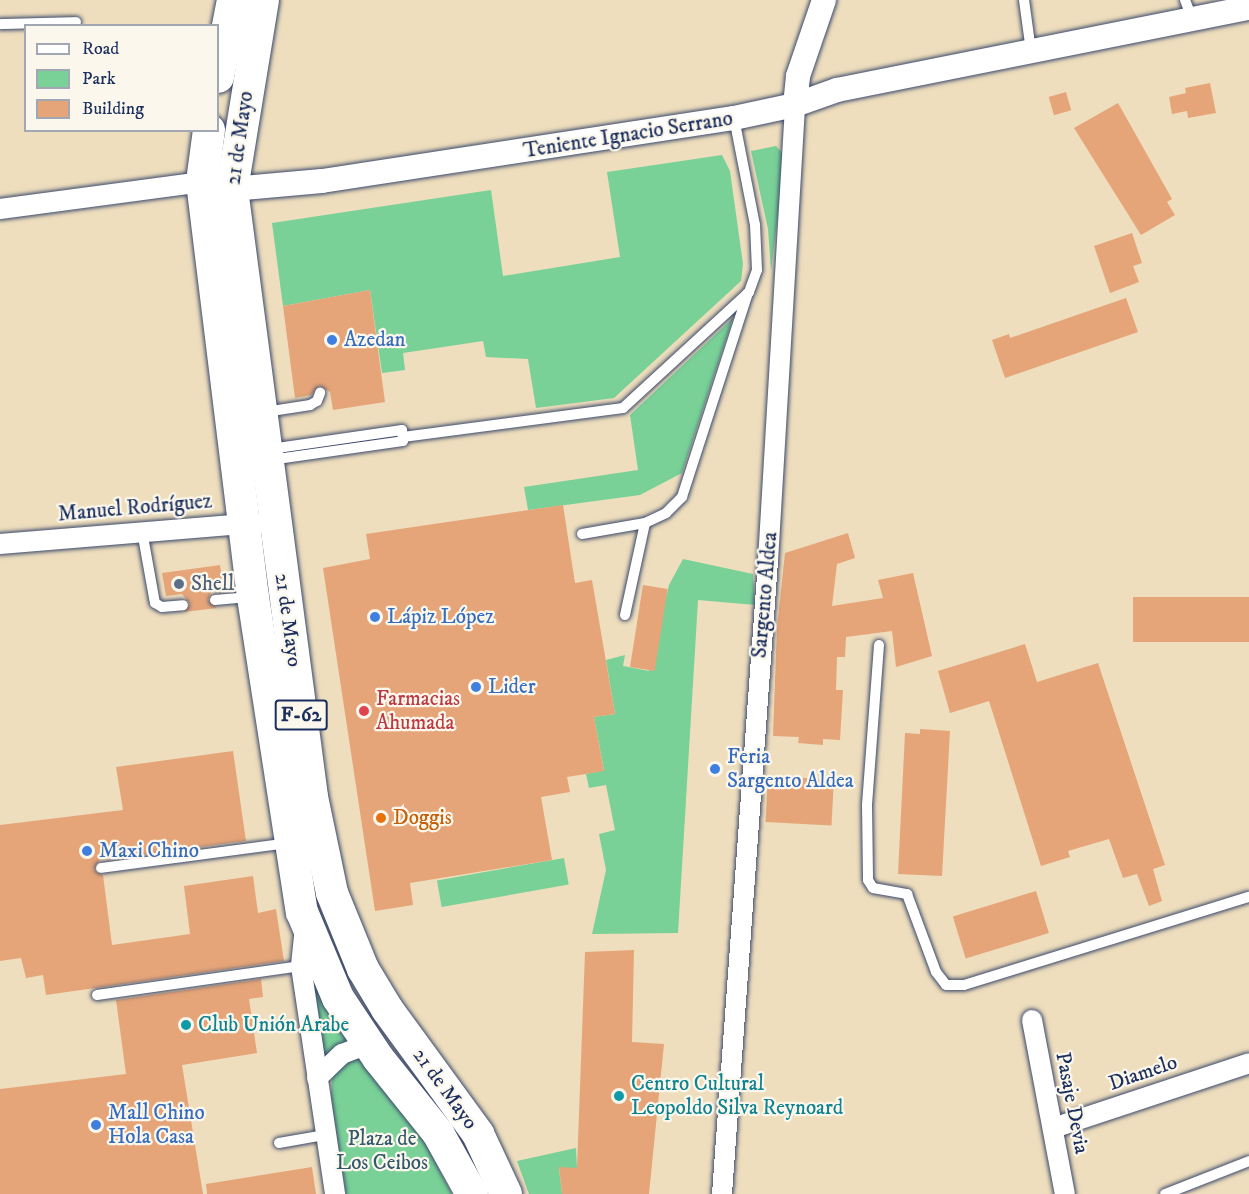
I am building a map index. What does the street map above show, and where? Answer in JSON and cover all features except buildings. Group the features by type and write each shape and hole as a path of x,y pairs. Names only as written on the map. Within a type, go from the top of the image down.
{"main road":[{"name":"21 de Mayo","path":"219,72 233,0"},
{"name":"21 de Mayo","path":"263,0 232,189 274,522 312,797 338,910 371,982 478,1134 506,1194"},
{"name":"21 de Mayo","path":"209,132 202,182 243,523 289,843 306,925 338,998 368,1044 438,1133 472,1194"}],"street":[{"name":"Sargento Aldea","path":"722,1194 768,561 795,105 798,76 824,0"},
{"name":"Teniente Ignacio Serrano","path":"0,209 202,182 232,189 468,161 735,118 795,105 837,90 1031,51 1188,9 1249,8"},
{"name":"Manuel Rodríguez","path":"0,544 274,522"},
{"name":"21 de Mayo","path":"306,925 301,966 335,1194"},
{"name":"Pasaje Devia","path":"1032,1020 1065,1194"},
{"path":"317,1078 342,1054 368,1044"},
{"name":"Diamelo","path":"1053,1128 1249,1063"}],"lane":[{"path":"1024,0 1031,51"},
{"path":"0,24 76,22"},
{"path":"582,534 645,523 666,513 682,497 757,270 755,225 735,118"},
{"path":"266,455 623,408 749,292"},
{"path":"261,413 310,405 317,401 320,393"},
{"path":"626,615 645,523"},
{"path":"142,531 155,603 162,608 183,605"},
{"path":"215,600 253,597"},
{"path":"879,645 867,805 868,880 873,888 908,894 936,972 946,985 964,986 1249,897"},
{"path":"102,868 289,843"},
{"path":"96,995 301,966"},
{"path":"279,1143 325,1135"},
{"path":"1165,1194 1249,1161"}],"green space":[{"path":"776,146 785,156 771,271 768,229 751,151"},
{"path":"722,155 730,171 743,264 741,281 614,398 536,408 528,359 486,357 483,341 403,353 405,370 382,373 370,290 283,306 272,223 491,190 503,276 620,257 607,172"},
{"path":"733,318 682,473 640,495 528,510 524,487 638,470 630,415"},
{"path":"683,559 753,574 755,605 698,600 678,933 592,934 606,870 599,834 615,830 606,785 589,788 586,774 604,770 594,717 615,714 606,660 625,655 623,666 649,671 669,585"},
{"path":"564,858 569,885 442,907 437,880"},
{"path":"310,971 350,1041 322,1058"},
{"name":"Plaza de Los Ceibos","path":"350,1059 363,1059 417,1127 452,1194 346,1194 331,1099 332,1079 340,1066"},
{"path":"576,1148 577,1168 559,1168 562,1194 529,1194 517,1161"}],"place":[{"name":"Azedan","path":"332,340"},
{"name":"Shell","path":"179,584"},
{"name":"Lápiz López","path":"375,617"},
{"name":"Lider","path":"476,687"},
{"name":"Farmacias Ahumada","path":"364,711"},
{"name":"Feria Sargento Aldea","path":"715,769"},
{"name":"Doggis","path":"381,818"},
{"name":"Maxi Chino","path":"87,851"},
{"name":"Club Unión Arabe","path":"186,1025"},
{"name":"Centro Cultural Leopoldo Silva Reynoard","path":"619,1096"},
{"name":"Mall Chino Hola Casa","path":"96,1125"}]}
